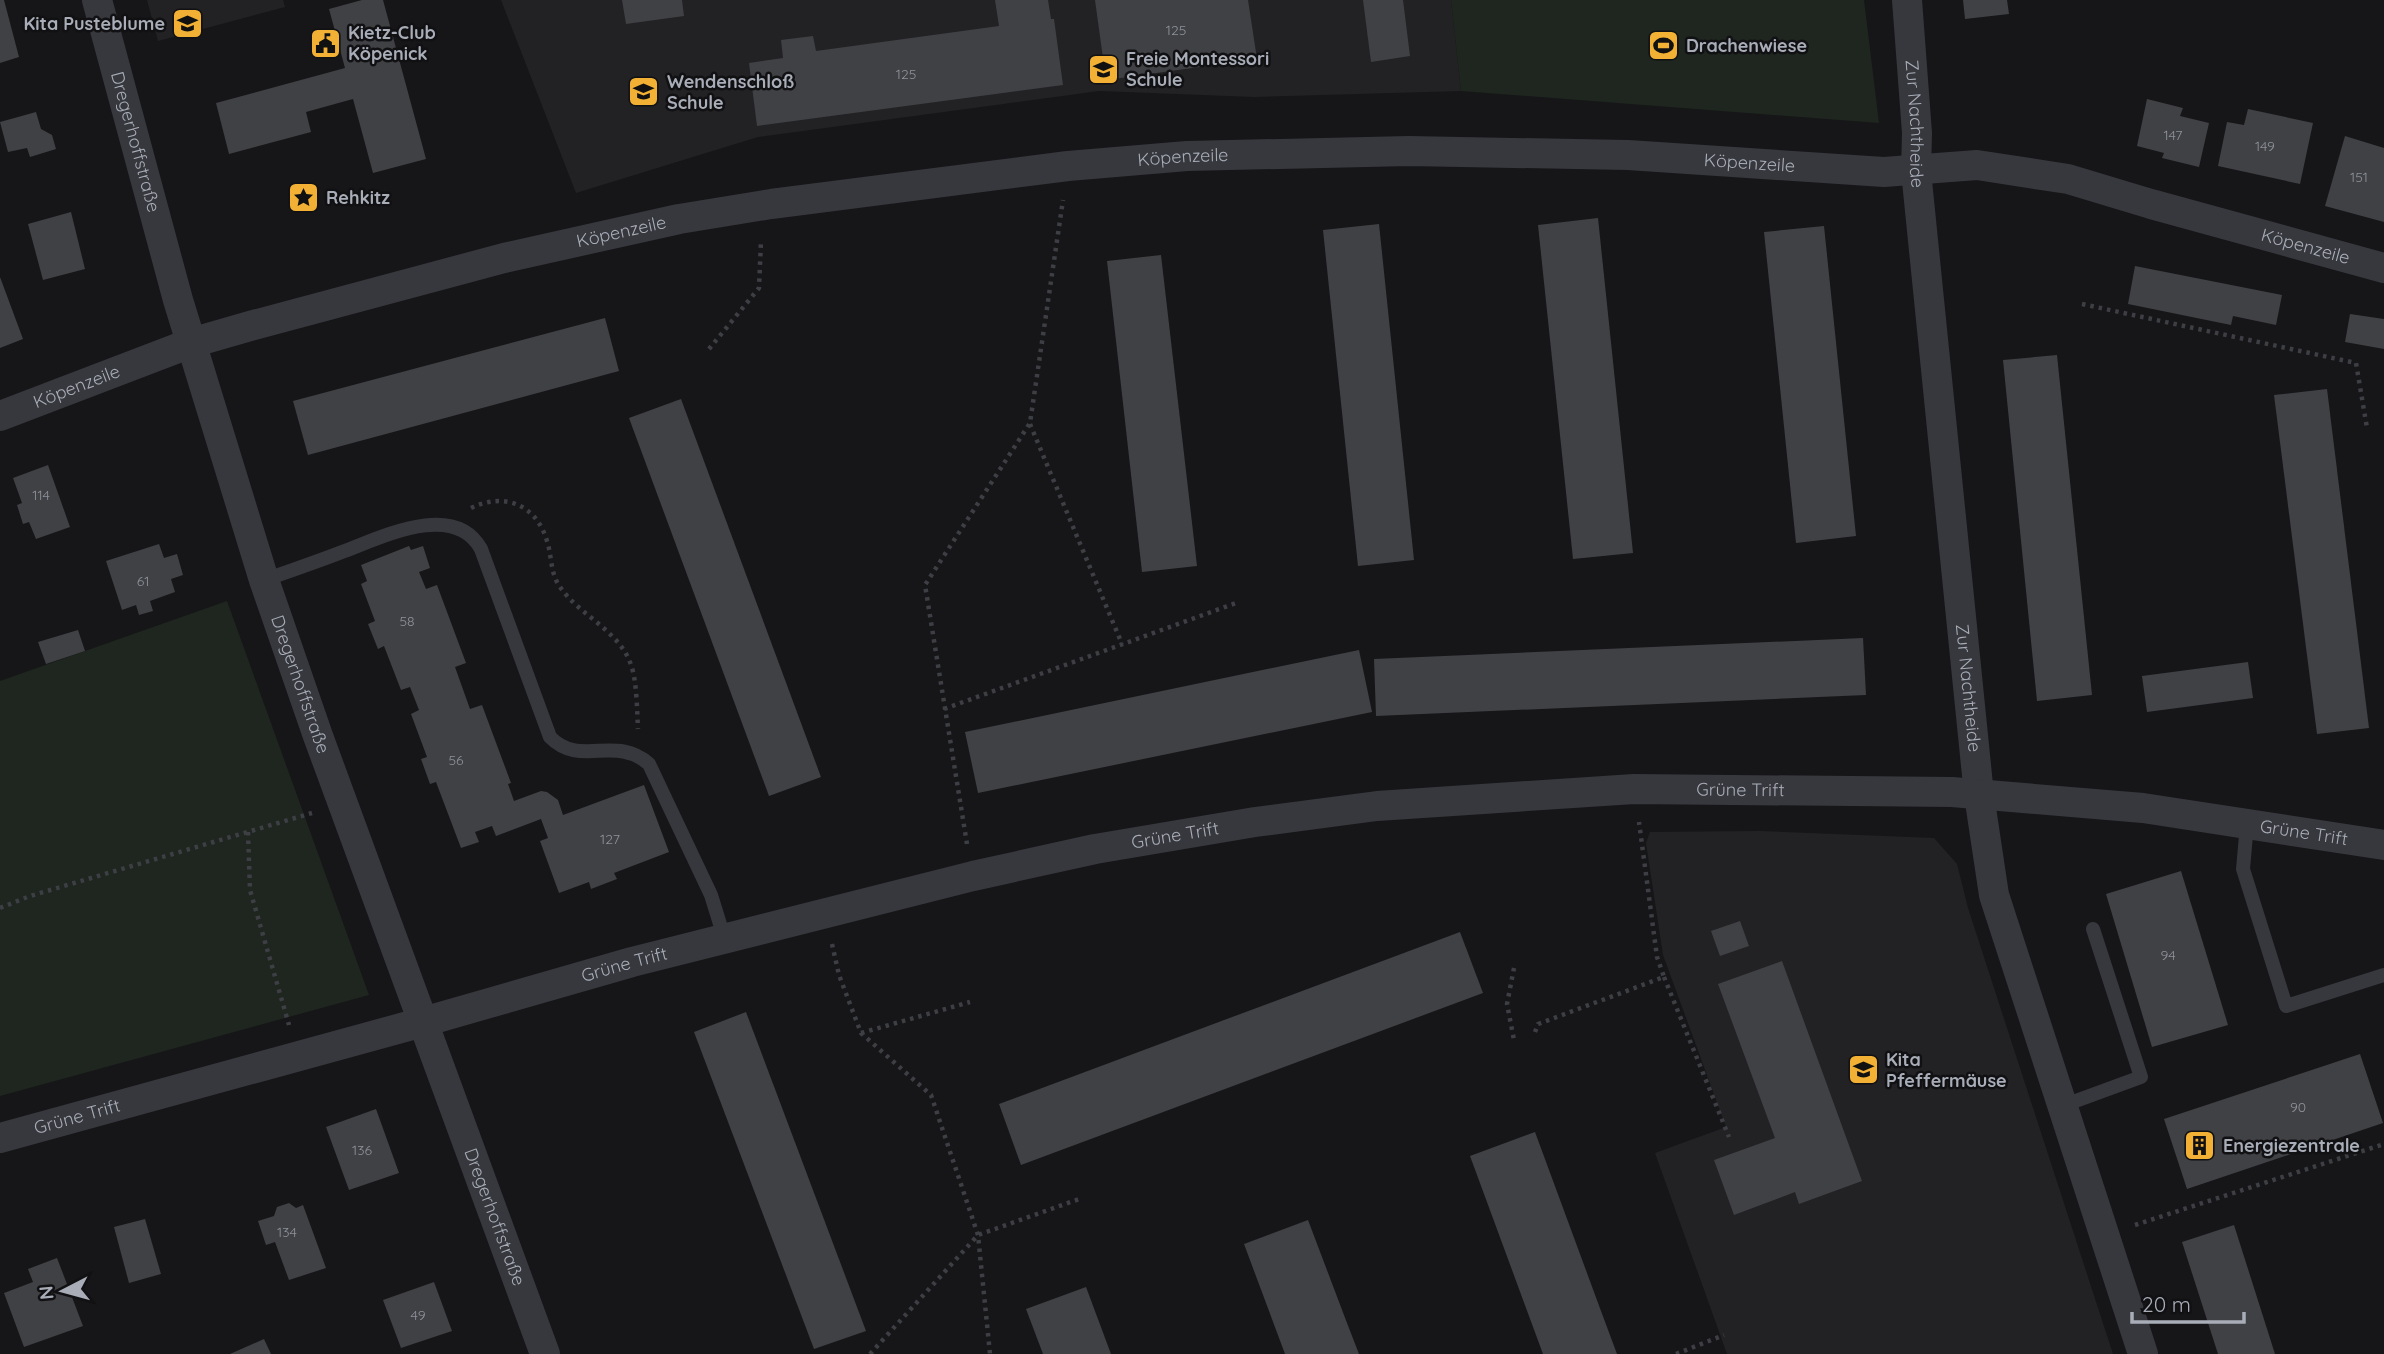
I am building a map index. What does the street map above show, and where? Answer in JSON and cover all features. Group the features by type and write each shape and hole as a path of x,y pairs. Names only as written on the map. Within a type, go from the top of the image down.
{"street":[{"name":"Dregerhoffstraße","path":"97,0 191,343 264,580 342,802 545,1354"},
{"name":"Zur Nachtheide","path":"1907,0 1917,133 1916,171 1979,795 1994,895 2143,1354"},
{"name":"Köpenzeile","path":"0,416 191,343 504,258 679,219 762,205 1068,166 1187,156 1409,151 1628,155 1885,172 1977,165 2068,178 2151,204 2384,268"},
{"name":"Grüne Trift","path":"0,1138 724,937 972,876 1095,849 1255,822 1377,806 1634,789 1923,791 2143,808 2384,845"}],"lane":[{"path":"264,580 408,527 438,524 457,528 474,536 550,737 557,745 569,751 622,750 639,755 649,764 711,895 724,937"},
{"path":"2247,824 2243,869 2287,1006 2384,975"},
{"path":"2062,1106 2141,1077 2093,929"}],"path":[{"path":"972,876 925,585 1030,423 1068,166"},
{"path":"709,349 759,288 762,205"},
{"path":"2082,304 2356,363 2367,428"},
{"path":"1030,423 1122,644"},
{"path":"438,524 485,502 503,500 523,507 540,524 558,584 572,601 622,648 632,666 639,736 649,764"},
{"path":"944,709 1236,603"},
{"path":"1634,789 1657,957 1729,1137"},
{"path":"0,908 30,896 297,818 342,802"},
{"path":"248,832 250,890 298,1056"},
{"path":"825,914 839,975 861,1033 931,1095 978,1235 990,1354"},
{"path":"1514,968 1507,1004 1514,1040"},
{"path":"1535,1032 1538,1024 1664,977"},
{"path":"861,1033 970,1002"},
{"path":"2104,1235 2384,1144"},
{"path":"870,1354 978,1235 1082,1198"},
{"path":"1676,1354 1724,1335"}],"shaded area":[{"name":"Kita Pusteblume","path":"147,0 283,0 285,7 158,41"},
{"name":"Freie Montessori Schule","path":"501,0 1451,0 1461,91 1254,97 1099,91 758,137 576,193"},
{"name":"Drachenwiese","path":"1451,0 1864,0 1879,123 1461,91"},
{"path":"227,601 369,995 0,1096 0,681"},
{"name":"Kita Pfeffermäuse","path":"1760,831 1934,838 1957,864 1968,908 2113,1354 1727,1354 1655,1153 1726,1127 1663,955 1646,843 1650,832"}],"building":[{"path":"0,0 4,0 19,57 0,63"},
{"path":"362,0 383,0 426,159 373,173 353,99 306,112 311,132 229,154 216,103 345,68 329,9"},
{"path":"622,0 682,0 684,16 626,24"},
{"path":"995,0 1048,0 1051,19 1054,19 1063,85 757,126 749,63 783,58 781,40 813,36 816,51 999,26"},
{"path":"1095,0 1248,0 1257,59 1106,80"},
{"path":"1363,0 1403,0 1410,56 1371,62"},
{"path":"1963,0 2007,0 2009,14 1965,19"},
{"path":"2147,99 2183,108 2180,116 2209,123 2199,167 2162,158 2164,153 2137,146"},
{"path":"2248,109 2313,123 2300,184 2218,166 2227,122 2244,125"},
{"path":"36,112 41,129 52,135 56,149 30,157 27,148 8,152 0,122"},
{"path":"2345,136 2384,148 2384,222 2325,206"},
{"path":"71,212 85,269 43,280 28,224"},
{"path":"1598,218 1633,553 1573,559 1538,225"},
{"path":"1379,224 1414,560 1358,566 1323,230"},
{"path":"1824,226 1856,536 1796,543 1764,232"},
{"path":"1161,255 1197,566 1142,572 1107,261"},
{"path":"2135,266 2282,295 2276,325 2233,316 2231,325 2128,304"},
{"path":"0,277 23,339 0,348"},
{"path":"2350,314 2384,319 2384,349 2345,342"},
{"path":"605,318 619,371 308,455 293,401"},
{"path":"2057,355 2092,695 2037,701 2003,360"},
{"path":"2327,389 2369,728 2317,734 2274,395"},
{"path":"681,399 821,777 769,796 629,418"},
{"path":"48,465 70,527 36,539 29,522 23,524 17,505 22,503 13,478"},
{"path":"159,544 164,558 177,554 183,575 171,579 175,592 150,601 153,611 139,615 136,605 122,610 106,561"},
{"path":"409,546 411,550 423,546 430,568 419,572 426,589 437,585 466,663 455,667 470,709 482,705 511,783 508,784 514,801 541,791 547,792 558,800 563,815 644,785 669,852 614,873 617,879 591,889 589,882 559,893 540,841 548,838 541,819 496,836 492,826 475,832 479,842 461,848 436,782 430,784 421,759 427,757 411,714 419,710 410,687 401,690 384,646 378,649 368,624 375,621 361,584 367,581 361,565"},
{"path":"78,630 85,651 46,664 38,642"},
{"path":"1863,638 1866,695 1376,716 1374,659"},
{"path":"1359,650 1372,712 978,793 965,732"},
{"path":"2248,662 2253,698 2147,712 2142,676"},
{"path":"2181,871 2228,1025 2152,1047 2106,894"},
{"path":"1740,921 1749,946 1720,956 1711,931"},
{"path":"1460,932 1483,993 1021,1165 999,1104"},
{"path":"1782,961 1862,1181 1799,1204 1795,1192 1734,1215 1714,1160 1775,1138 1718,984"},
{"path":"746,1012 866,1331 814,1349 694,1032"},
{"path":"2360,1054 2383,1123 2187,1189 2164,1119"},
{"path":"376,1109 399,1173 349,1190 326,1127"},
{"path":"1535,1132 1617,1354 1543,1354 1470,1156"},
{"path":"289,1203 296,1208 303,1205 326,1268 289,1280 275,1242 266,1245 258,1221 274,1216 277,1207"},
{"path":"145,1219 161,1274 129,1283 114,1227"},
{"path":"1308,1220 1359,1354 1285,1354 1244,1244"},
{"path":"2234,1225 2275,1354 2218,1354 2182,1242"},
{"path":"57,1258 83,1326 24,1347 4,1293 33,1282 28,1269"},
{"path":"434,1282 452,1331 401,1348 383,1300"},
{"path":"1086,1287 1111,1354 1043,1354 1026,1309"},
{"path":"264,1339 271,1354 230,1354"}],"place":[{"name":"Kita Pusteblume","path":"188,24"},
{"name":"Kietz-Club Köpenick","path":"325,43"},
{"name":"Drachenwiese","path":"1663,46"},
{"name":"Freie Montessori Schule","path":"1103,69"},
{"name":"Wendenschloß Schule","path":"644,92"},
{"name":"Rehkitz","path":"303,198"},
{"name":"Kita Pfeffermäuse","path":"1863,1070"},
{"name":"Energiezentrale","path":"2200,1146"}]}
